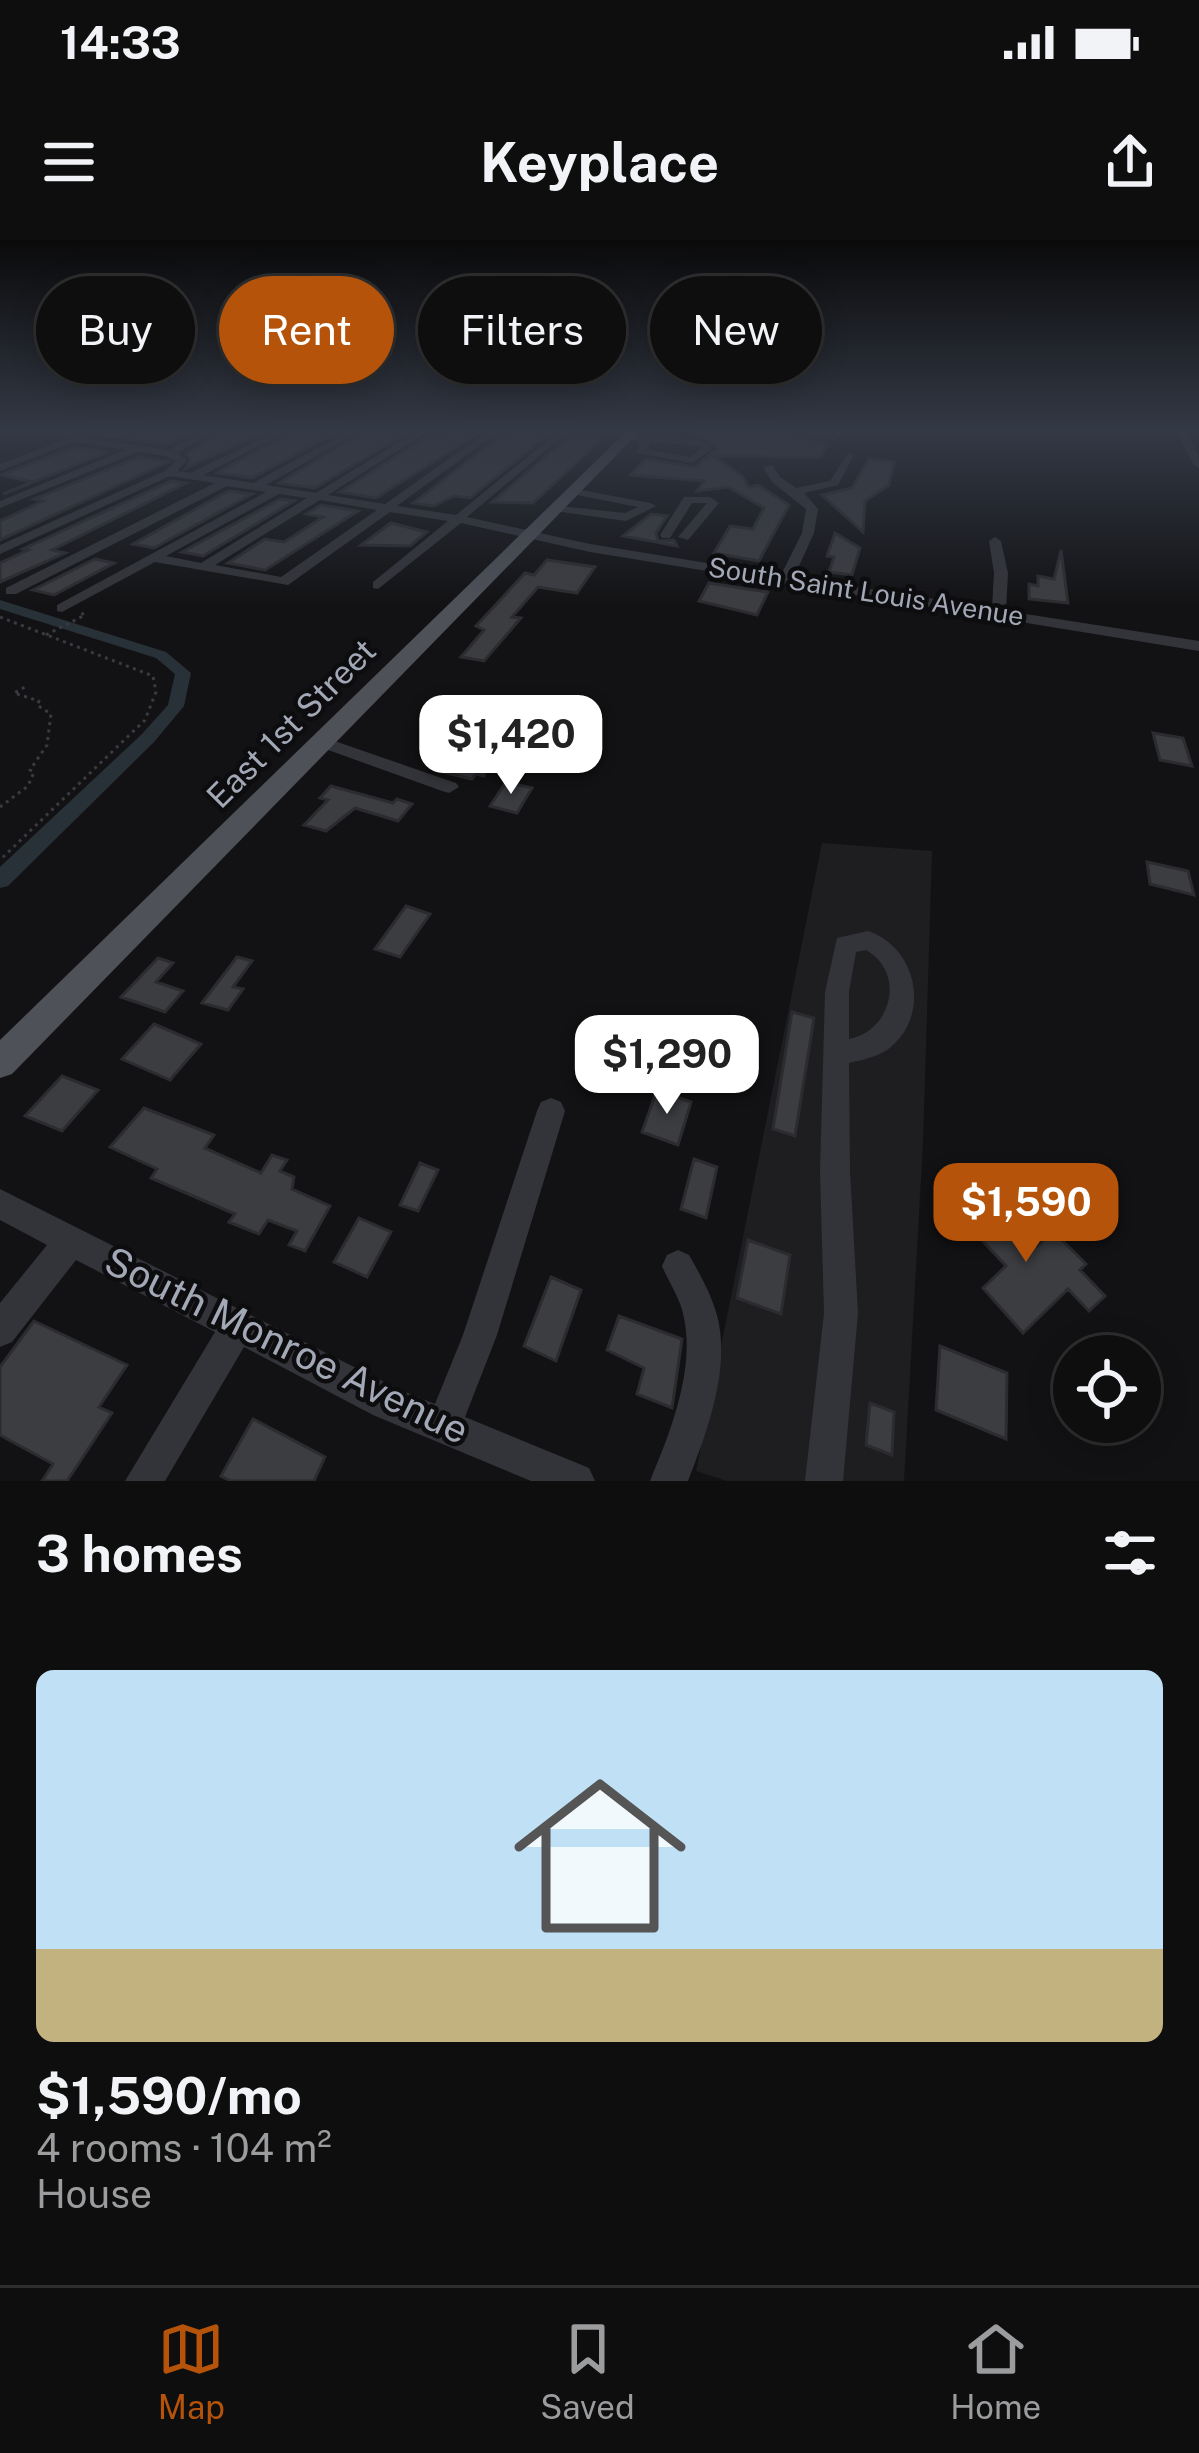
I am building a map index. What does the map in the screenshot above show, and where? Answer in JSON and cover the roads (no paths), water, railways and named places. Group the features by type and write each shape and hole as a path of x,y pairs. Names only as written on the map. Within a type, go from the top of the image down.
{"main road":[{"name":"East 1st Street","path":"0,1063 577,490"}],"street":[{"path":"0,505 36,490"},
{"path":"0,550 131,490"},
{"path":"11,591 210,490"},
{"path":"62,608 278,490"},
{"name":"South Saint Louis Avenue","path":"278,490 667,560 1199,646"},
{"path":"203,567 327,490"},
{"path":"153,558 284,582 413,490"},
{"path":"378,584 493,490"},
{"path":"797,491 802,490"},
{"path":"782,579 813,515 810,503 797,491"},
{"path":"559,509 632,516 650,506 575,492"},
{"path":"613,516 624,499"},
{"path":"646,556 666,535 688,499 710,500 713,503 667,560"},
{"path":"666,535 684,537"},
{"path":"995,542 1001,573 999,614"},
{"path":"323,742 448,787"},
{"path":"824,1481 841,1312 835,1171 838,1053"},
{"path":"444,1424 480,1335 551,1111"},
{"name":"South Monroe Avenue","path":"0,1204 386,1402 576,1481"},
{"path":"0,1330 72,1239"},
{"path":"669,1481 682,1452 705,1346 701,1314 678,1266"},
{"path":"144,1481 237,1328"}],"waterway":[{"path":"0,604 161,655 183,673 176,706 148,738 0,880"}]}
